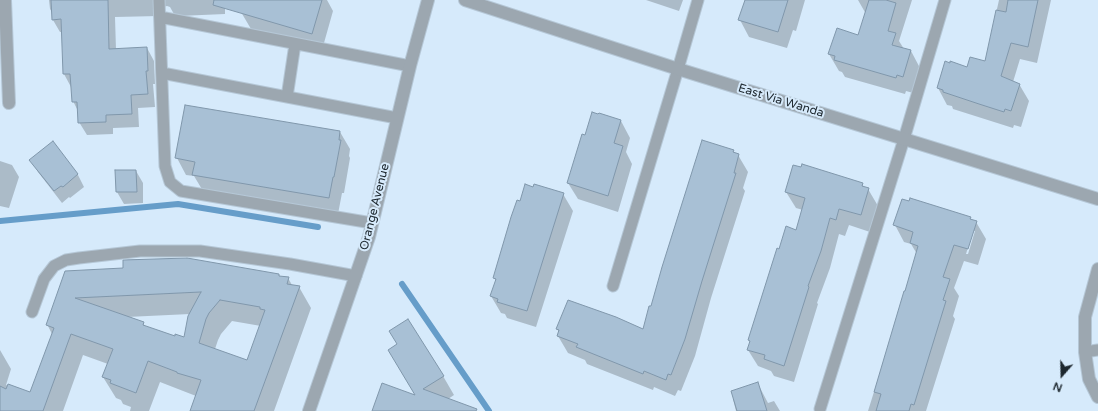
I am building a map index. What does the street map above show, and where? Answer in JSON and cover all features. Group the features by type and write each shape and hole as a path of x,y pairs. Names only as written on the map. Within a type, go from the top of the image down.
{"street":[{"path":"5,0 9,103"},
{"name":"Orange Avenue","path":"309,411 369,237 397,118 428,0"},
{"name":"East Via Wanda","path":"465,0 678,69 1098,198"},
{"path":"1098,269 1085,317 1085,352 1089,379 1098,397"}],"lane":[{"path":"159,0 165,166 170,182 181,192 372,223"},
{"path":"613,286 698,0"},
{"path":"820,409 904,139 945,0"},
{"path":"160,17 410,66"},
{"path":"287,97 295,44"},
{"path":"162,73 397,118"},
{"path":"32,312 44,279 54,266 66,260 133,252 200,251 290,264 356,276"},
{"path":"1085,352 1098,350"}],"building":[{"path":"51,0 108,0 109,49 147,47 148,71 146,71 148,94 131,95 132,114 106,115 106,122 78,123 77,102 72,102 70,74 63,74 61,19 52,20"},
{"path":"214,0 322,0 312,34 213,5"},
{"path":"745,0 788,0 778,32 738,20"},
{"path":"869,0 886,0 896,3 888,31 896,33 892,45 911,50 903,77 897,75 896,78 834,60 835,56 828,54 837,28 858,35"},
{"path":"1008,0 1038,0 1028,47 1011,43 1001,76 1020,84 1011,111 1005,109 1004,112 943,92 943,90 937,88 945,61 950,63 950,61 967,67 970,57 985,61 996,10 1006,12"},
{"path":"185,105 340,131 339,140 341,140 329,198 192,175 195,162 175,158"},
{"path":"592,112 621,120 614,143 623,146 608,196 567,183 582,134 585,135"},
{"path":"702,140 734,150 733,152 739,154 734,173 736,173 685,339 671,375 668,374 666,380 644,371 643,374 576,347 578,344 557,336 559,330 556,329 568,300 616,317 643,329"},
{"path":"53,141 78,174 63,187 61,186 54,191 29,160"},
{"path":"802,164 863,183 862,186 869,188 861,215 839,209 836,220 830,218 821,251 808,286 809,287 784,366 764,359 765,355 747,350 750,341 748,340 777,248 779,249 786,226 796,230 805,198 785,192 793,165 801,167"},
{"path":"115,170 136,170 137,192 116,192"},
{"path":"525,184 533,187 534,184 564,193 527,311 497,302 498,299 490,296 496,279 493,278 511,217 517,200 520,201"},
{"path":"910,198 971,217 970,219 977,221 968,249 954,245 943,277 950,279 943,300 946,301 914,405 911,404 909,411 876,411 881,394 874,392 918,246 910,243 913,232 893,225 902,199 909,201"},
{"path":"187,258 279,274 279,276 289,277 287,284 300,286 254,411 190,411 201,380 177,373 148,361 136,393 110,383 111,380 102,377 113,349 71,334 43,411 0,411 0,386 6,389 8,384 30,392 54,328 46,325 65,271 123,268 123,260","holes":["201,292 188,316 184,337 175,334 175,336 143,325 144,322 75,298","220,300 260,307 260,309 265,310 247,360 199,343 206,319"]},
{"path":"408,319 444,376 423,389 477,409 476,411 372,411 382,383 415,395 388,350 397,344 389,331"},
{"path":"758,382 767,411 737,411 731,391"}],"waterway":[{"path":"0,221 178,204 318,227"},
{"path":"402,284 489,411"}]}
